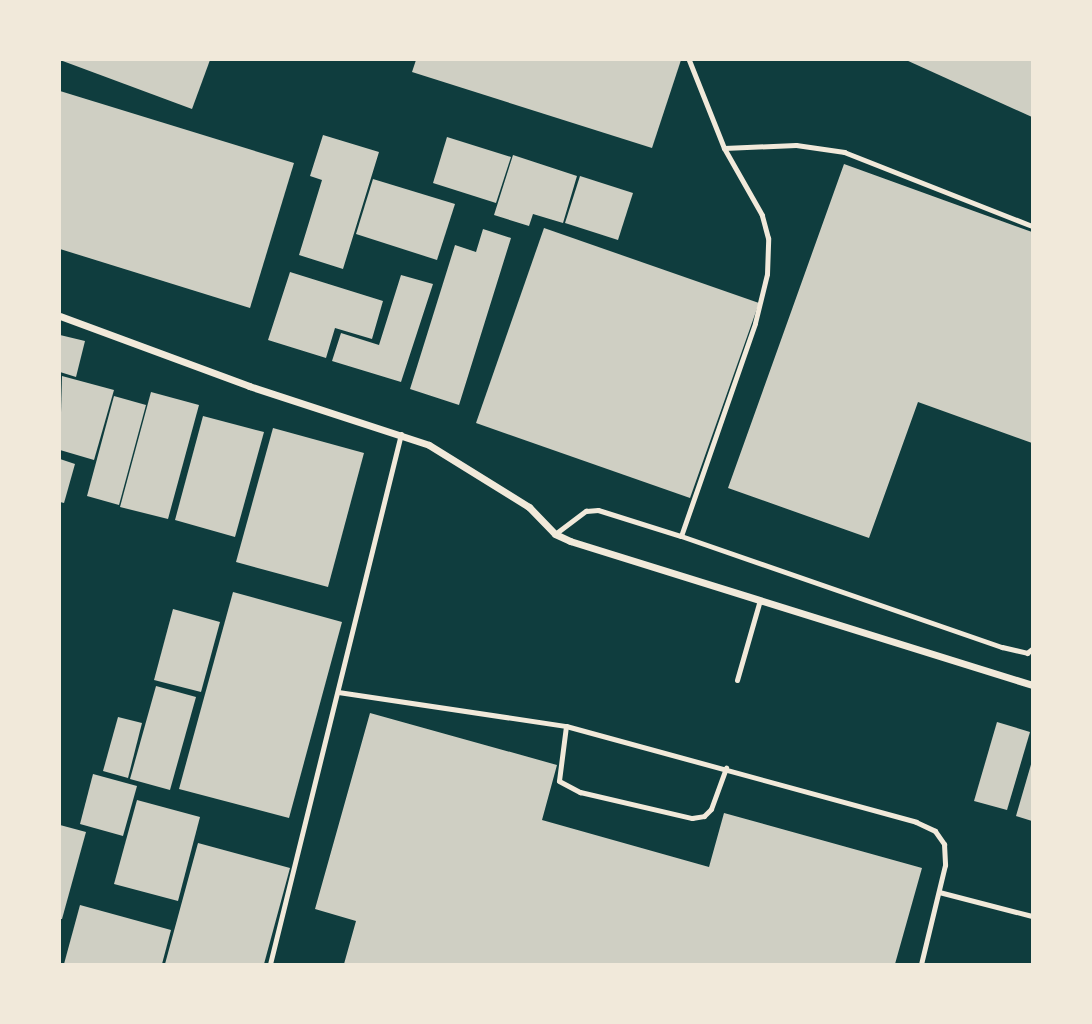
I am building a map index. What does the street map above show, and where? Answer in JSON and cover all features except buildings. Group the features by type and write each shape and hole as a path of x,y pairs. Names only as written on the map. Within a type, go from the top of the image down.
{"street":[{"path":"60,316 249,386 429,444 529,507 555,534 570,541 1032,685"}],"lane":[{"path":"681,536 755,323 767,274 768,238 762,215 724,148 689,60"},
{"path":"724,148 796,145 844,152 1032,226"},
{"path":"270,964 401,435"},
{"path":"555,534 586,511 598,510 1002,647 1027,653 1032,649"},
{"path":"737,680 760,600"},
{"path":"338,692 566,726 916,821 935,831 944,844 946,865 921,964"},
{"path":"566,726 559,781 579,792 692,818 704,816 711,809 726,768"},
{"path":"939,892 1032,916"}]}
